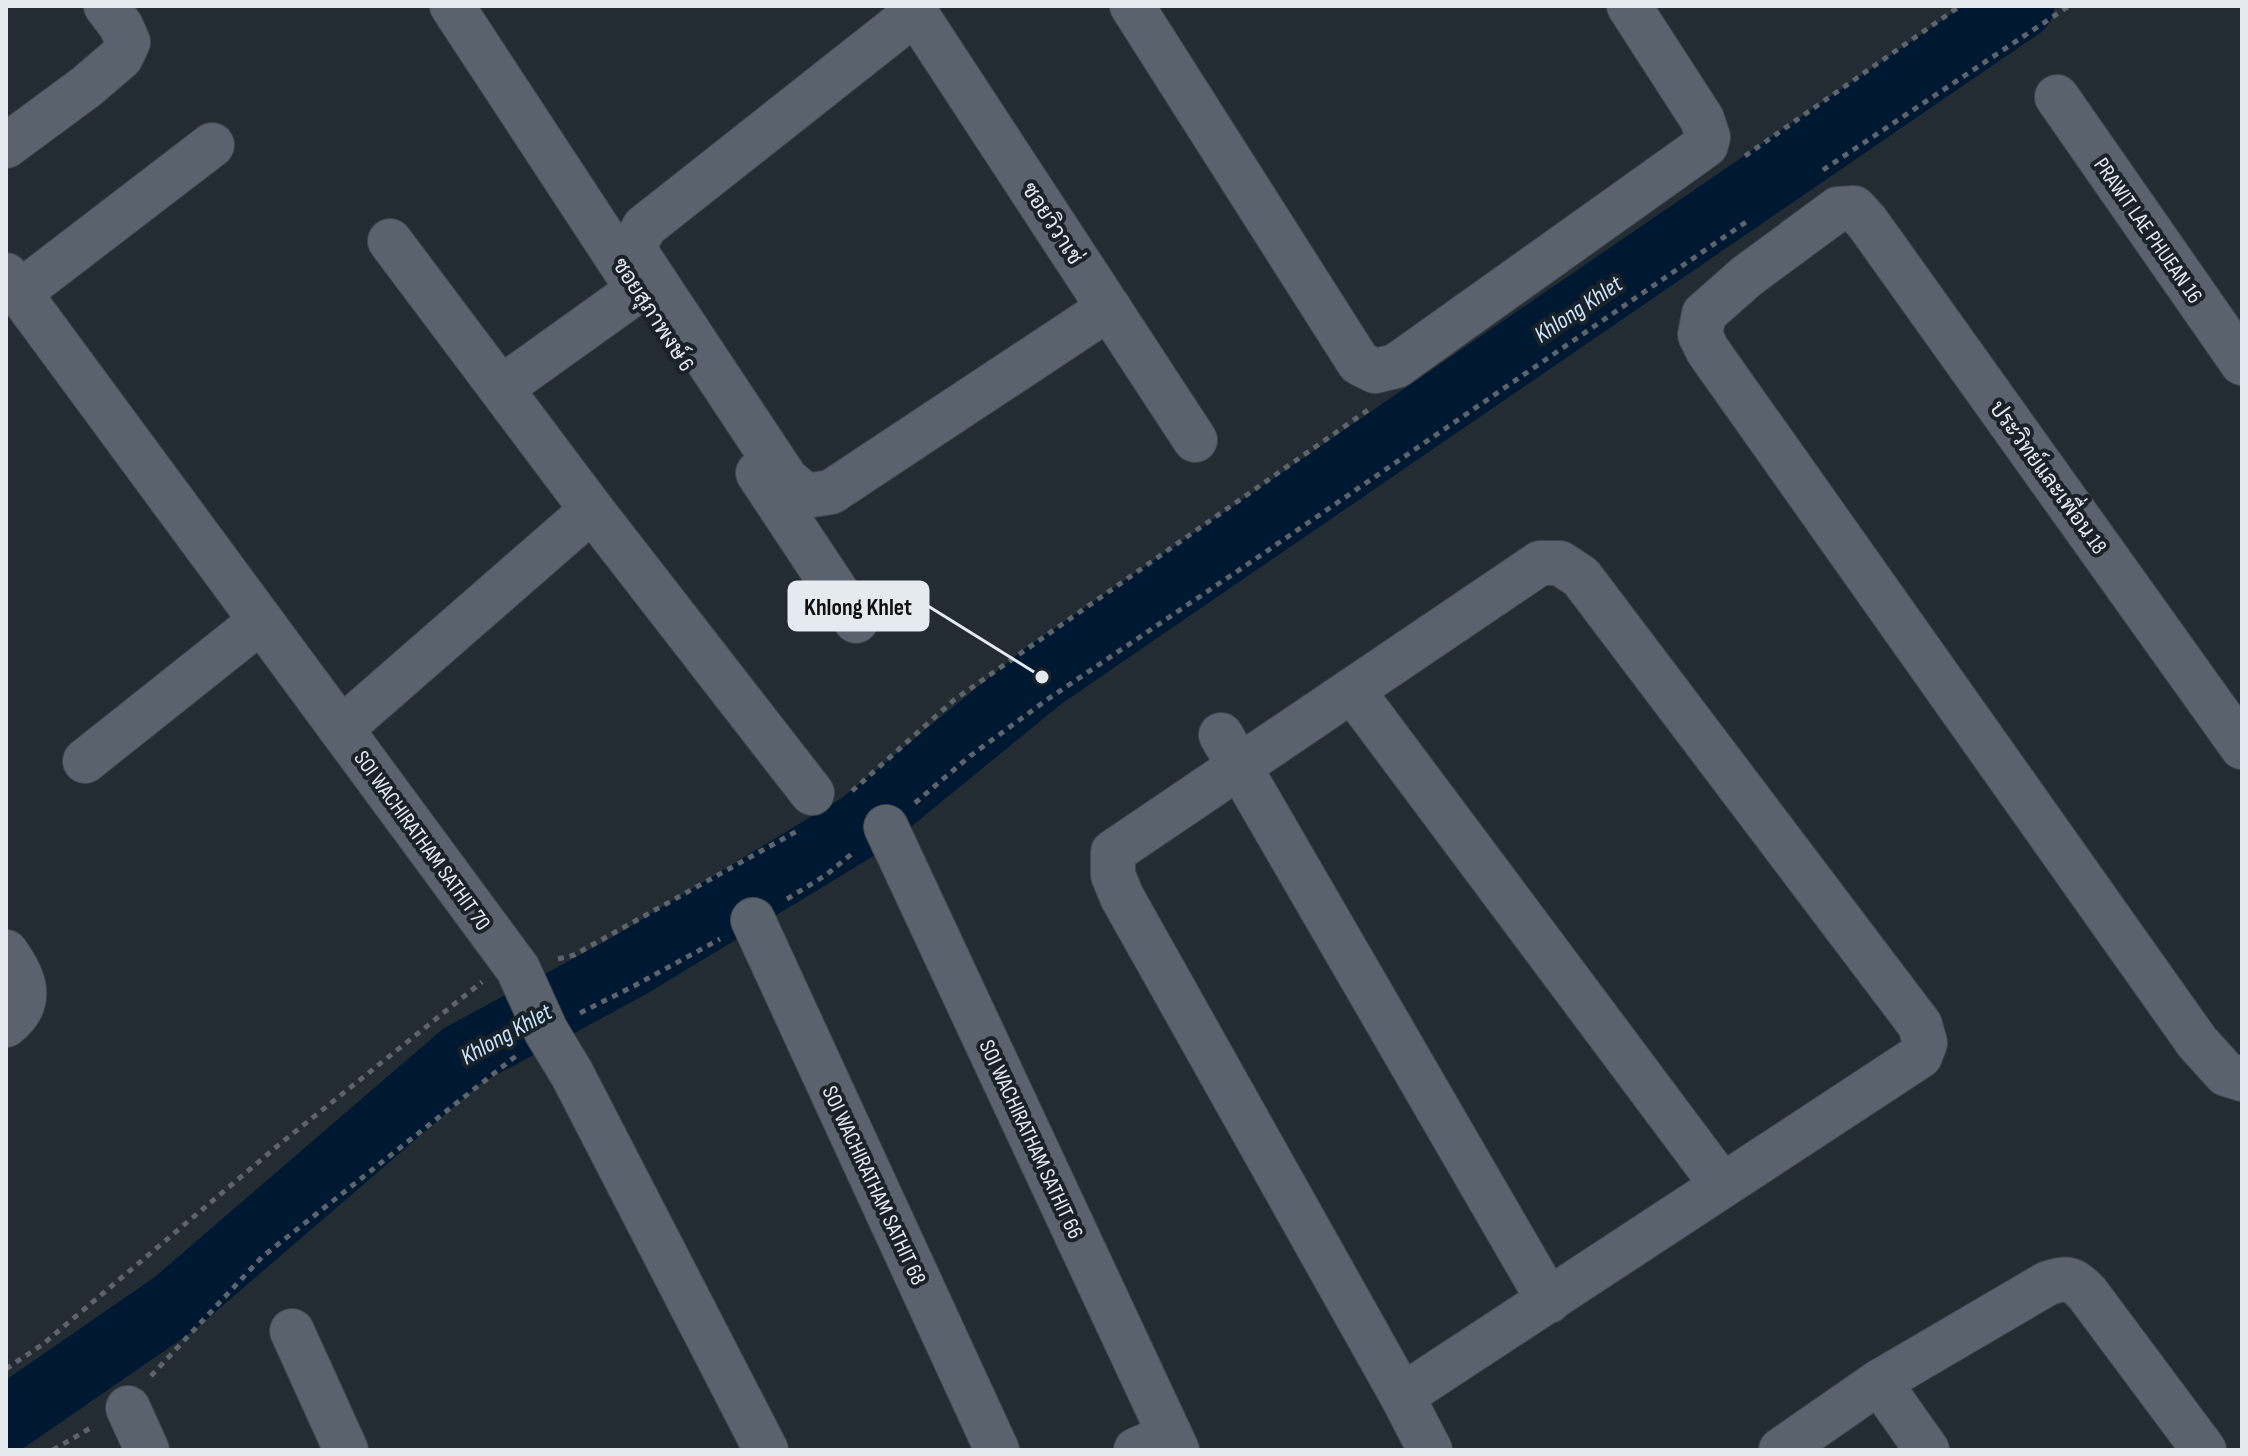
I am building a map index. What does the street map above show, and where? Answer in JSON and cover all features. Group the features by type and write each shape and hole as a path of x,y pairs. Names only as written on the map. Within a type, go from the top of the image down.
{"street":[{"path":"6,146 121,57 128,42 106,6"},
{"name":"ซอยสุภาพงษ์ 6","path":"452,6 856,621"},
{"path":"1132,6 1359,363 1375,371 1396,366 1706,145 1708,137 1702,119 1629,6"},
{"path":"913,9 644,227 635,246 639,257 786,479 806,496 831,492 1109,308"},
{"name":"ซอยวิวาเช่","path":"913,9 1195,440"},
{"name":"PRAWIT LAE PHUEAN 16","path":"2057,97 2242,363"},
{"path":"13,284 212,145"},
{"name":"ประวิทย์และเพื่อน 18","path":"2242,747 1854,208 1838,209 1747,276 1704,314 1700,335 1708,351 2197,1042 2226,1074 2242,1079"},
{"path":"390,241 820,806"},
{"name":"SOI WACHIRATHAM SATHIT 70","path":"13,284 518,969 546,1031 572,1074 766,1450"},
{"path":"501,388 638,290"},
{"path":"341,729 592,510"},
{"path":"1402,1396 1920,1056 1925,1043 1920,1025 1581,577 1560,563 1540,563 1352,690 1230,751 1113,852 1113,875 1122,897 1430,1450"},
{"path":"85,761 261,621"},
{"path":"1352,690 1722,1185"},
{"path":"1230,751 1549,1301"},
{"name":"SOI WACHIRATHAM SATHIT 66","path":"886,827 1161,1445"},
{"name":"SOI WACHIRATHAM SATHIT 68","path":"753,920 997,1450"},
{"path":"6,952 19,970 26,998 17,1016 6,1025"},
{"path":"1781,1450 1879,1382 2048,1283 2062,1279 2075,1281 2087,1293 2204,1450"},
{"path":"292,1331 346,1450"},
{"path":"1879,1382 1927,1450"},
{"path":"128,1408 147,1450"}],"path":[{"path":"1737,162 1960,6"},
{"path":"1811,178 2069,6"},
{"path":"53,1450 128,1408 154,1372 262,1257 546,1031 753,920 826,875 970,756 1048,699 1760,213"},
{"path":"6,1369 43,1344 281,1143 496,970 518,969 574,955 820,806 954,700 1369,409"}],"waterway":[{"name":"Khlong Khlet","path":"6,1420 174,1304 462,1056 627,967 861,825 1042,677 2021,6"}],"place":[{"name":"Khlong Khlet","path":"1042,677"}]}
